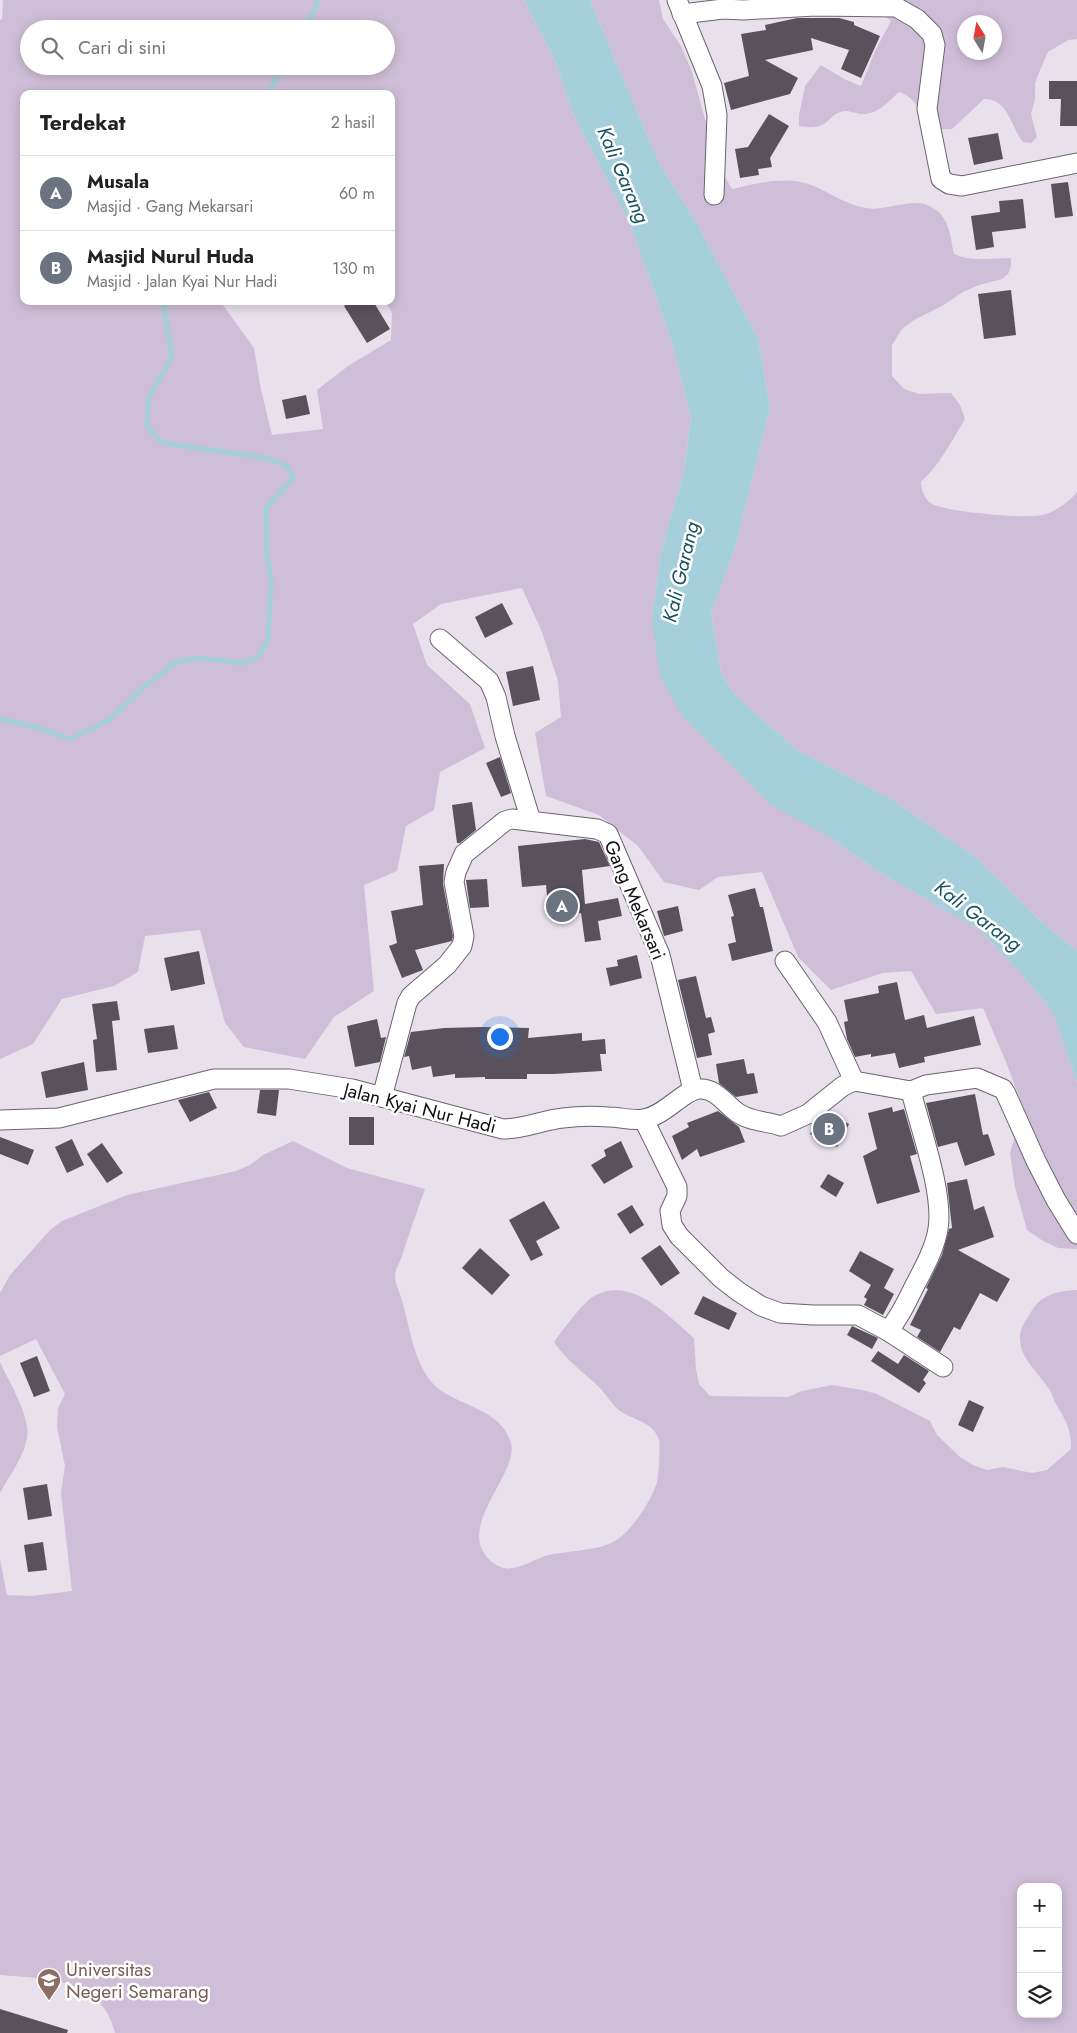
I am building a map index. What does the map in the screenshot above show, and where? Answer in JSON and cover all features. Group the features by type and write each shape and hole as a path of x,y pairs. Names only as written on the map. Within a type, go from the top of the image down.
{"street":[{"path":"714,195 716,115 712,86 703,59 680,7 743,10 815,6 896,7 918,19 932,34 935,44 927,110 941,179 949,184 962,186 1077,163"},
{"path":"440,639 489,681 496,697 505,736 531,821"},
{"name":"Gang Mekarsari","path":"382,1097 407,1003 411,996 447,965 462,946 464,936 454,882 464,854 505,821 512,819 597,829 608,834 611,838 660,955 693,1090"},
{"path":"785,960 827,1022 854,1081"},
{"path":"943,1367 888,1331 858,1315 780,1313 761,1306 721,1278 679,1236 672,1225 670,1211 677,1196 677,1187 644,1120 664,1111 693,1090 712,1091 738,1113 749,1119 781,1126 808,1114 843,1086 854,1081 911,1090 926,1085 977,1078 1003,1089 1012,1104 1052,1192 1077,1234"},
{"name":"Jalan Kyai Nur Hadi","path":"0,1120 59,1118 214,1079 289,1079 352,1089 503,1129 514,1129 568,1118 607,1116 644,1120"},
{"path":"888,1331 896,1322 927,1261 938,1230 940,1215 934,1178 911,1090"}],"shaded area":[{"path":"3,0 524,0 556,63 573,114 630,224 671,339 691,417 684,471 661,551 652,619 828,836 882,874 980,930 1026,979 1053,1013 1077,1082 1077,1249 1058,1248 1027,1230 1015,1187 1010,1153 1023,1108 983,1008 936,1014 911,971 883,973 831,990 798,957 762,872 718,877 699,890 664,882 638,846 599,815 546,796 535,733 561,717 558,681 542,632 522,588 441,604 413,624 427,665 470,704 485,748 440,772 434,810 406,826 397,871 364,885 374,991 334,1017 305,1059 244,1047 225,1023 200,930 145,936 138,972 114,986 62,999 33,1044 0,1059 0,20 2,19"},
{"path":"590,0 659,0 663,19 681,46 692,72 717,163 732,189 773,181 794,181 814,186 859,207 874,209 909,203 926,204 939,212 946,222 954,254 974,259 1011,258 1008,274 1002,279 979,285 963,292 902,329 892,345 892,376 904,389 919,394 951,393 960,405 965,419 940,460 921,482 927,500 932,504 969,512 1033,516 1047,514 1057,509 1077,492 1077,951 1043,923 974,856 891,799 797,750 734,694 721,673 711,613 736,545 770,407 758,339 695,220 659,163"},
{"path":"864,0 1077,0 1077,39 1068,40 1048,52 1035,83 1035,99 1031,114 1037,137 1031,143 1023,142 1004,108 992,100 984,99 952,129 925,129 917,106 910,98 899,92 882,108 872,113 839,112 823,124 810,127 799,126 799,115 805,86 821,65 844,79 861,86 875,51 891,21"},
{"path":"293,1141 347,1168 425,1189 396,1271 396,1282 412,1340 426,1375 443,1392 492,1417 500,1424 511,1443 511,1456 506,1470 489,1502 479,1534 482,1549 492,1562 505,1568 518,1567 553,1554 596,1548 611,1543 625,1533 639,1517 657,1482 659,1440 653,1429 617,1409 598,1386 569,1360 554,1342 579,1310 594,1296 608,1291 622,1291 636,1295 649,1301 694,1338 699,1384 710,1396 788,1397 802,1391 832,1385 862,1390 877,1394 930,1421 937,1435 960,1457 973,1465 987,1470 1003,1467 1032,1473 1047,1470 1071,1449 1071,1442 1068,1426 1050,1391 1026,1358 1021,1344 1020,1333 1022,1326 1035,1306 1045,1297 1063,1291 1077,1290 1077,2033 115,2033 108,2015 98,2001 85,1991 70,1984 53,1980 0,1975 0,1559 7,1595 32,1596 72,1591 61,1493 65,1466 57,1427 58,1408 65,1394 36,1339 0,1356 0,1293 10,1275 50,1230 62,1221 127,1195 236,1171 250,1165 263,1155"},
{"path":"0,1362 23,1410 26,1420 27,1438 23,1452 0,1493"}],"water":[{"name":"Kali Garang","path":"524,0 590,0 659,163 695,220 758,339 770,407 736,545 711,613 721,673 734,694 797,750 891,799 974,856 1043,923 1077,951 1077,1082 1053,1013 1026,979 980,930 882,874 828,836 770,804 682,716 660,676 652,619 661,551 684,471 691,417 671,339 630,224 573,114 556,63"}],"building":[{"path":"797,18 839,18 854,22 854,25 880,36 861,78 841,69 849,50 811,38 813,50 765,60 798,78 790,94 731,110 724,83 749,76 741,34 766,30 765,25"},
{"path":"1049,81 1077,81 1077,126 1060,126 1061,99 1049,99"},
{"path":"769,114 789,126 770,158 772,167 758,169 759,175 740,178 735,149 748,147"},
{"path":"998,133 1003,159 974,165 968,138"},
{"path":"1068,182 1073,216 1055,218 1051,184"},
{"path":"1023,199 1026,228 992,232 994,247 976,250 971,216 1000,212 999,201"},
{"path":"1011,290 1016,335 984,339 978,294"},
{"path":"375,305 390,329 367,343 344,306"},
{"path":"306,395 310,414 286,419 282,400"},
{"path":"502,603 513,624 485,638 475,617"},
{"path":"533,666 540,700 513,706 506,672"},
{"path":"500,757 511,793 501,797 486,763"},
{"path":"472,802 476,830 460,843 457,843 452,805"},
{"path":"585,839 599,842 610,866 582,870 585,904 618,898 622,916 598,921 601,940 585,942 581,913 549,916 546,885 522,887 518,846"},
{"path":"444,864 443,884 453,936 452,941 415,950 423,970 402,978 389,946 397,943 391,911 423,905 419,866"},
{"path":"487,879 489,907 470,908 466,880"},
{"path":"755,888 760,907 763,907 773,951 732,961 728,944 736,942 731,917 734,916 728,895"},
{"path":"678,906 683,931 664,936 657,911"},
{"path":"199,951 205,984 171,991 164,958"},
{"path":"637,955 642,978 610,986 606,968 618,966 617,960"},
{"path":"696,976 706,1018 711,1017 715,1032 708,1034 712,1055 697,1058 678,980"},
{"path":"897,982 905,1020 924,1015 927,1028 974,1016 981,1045 924,1057 925,1062 899,1068 895,1053 871,1057 871,1054 855,1057 847,1039 844,1022 848,1021 844,1000 879,993 878,986"},
{"path":"117,1001 120,1020 112,1021 117,1070 96,1072 93,1040 97,1039 92,1004"},
{"path":"377,1019 381,1038 386,1037 380,1062 355,1067 347,1026"},
{"path":"174,1025 178,1049 148,1053 144,1029"},
{"path":"444,1028 529,1028 528,1038 582,1033 582,1041 605,1039 606,1054 600,1054 602,1071 527,1074 527,1079 455,1078 455,1074 433,1077 431,1066 412,1070 409,1056 404,1057 411,1032"},
{"path":"744,1059 747,1074 754,1073 758,1093 736,1097 719,1083 716,1064"},
{"path":"84,1062 88,1090 46,1098 41,1072"},
{"path":"260,1090 279,1090 276,1116 257,1113"},
{"path":"209,1092 217,1108 190,1122 178,1100"},
{"path":"975,1094 983,1135 988,1134 995,1155 965,1166 957,1142 938,1147 926,1103"},
{"path":"892,1107 893,1112 904,1109 917,1154 910,1156 920,1192 877,1204 863,1156 877,1149 868,1113"},
{"path":"718,1111 739,1127 745,1142 700,1157 697,1149 682,1160 672,1136 689,1127 687,1123"},
{"path":"827,1113 849,1124 837,1147 810,1134 816,1122"},
{"path":"349,1117 374,1117 374,1145 349,1145"},
{"path":"0,1137 34,1150 28,1165 0,1154"},
{"path":"72,1139 84,1165 67,1173 55,1147"},
{"path":"621,1141 633,1167 604,1184 591,1165 606,1156 604,1150"},
{"path":"102,1143 123,1173 107,1183 87,1154"},
{"path":"828,1174 844,1183 836,1197 820,1187"},
{"path":"967,1179 974,1210 984,1206 994,1237 958,1250 1010,1279 997,1302 980,1293 960,1330 954,1327 940,1352 917,1337 921,1330 910,1325 942,1255 949,1229 952,1228 947,1183"},
{"path":"544,1201 560,1228 536,1241 543,1255 531,1261 509,1220"},
{"path":"632,1205 644,1225 630,1234 617,1214"},
{"path":"660,1245 680,1273 661,1286 641,1258"},
{"path":"480,1248 510,1275 492,1295 462,1268"},
{"path":"860,1251 894,1269 884,1288 894,1294 883,1315 864,1305 867,1299 864,1297 871,1285 849,1271"},
{"path":"703,1296 737,1313 729,1330 694,1314"},
{"path":"852,1326 878,1338 872,1349 847,1335"},
{"path":"878,1351 898,1364 904,1355 929,1371 923,1380 926,1383 919,1393 871,1361"},
{"path":"37,1356 50,1391 34,1397 20,1363"},
{"path":"969,1400 984,1407 973,1432 958,1425"},
{"path":"47,1484 52,1516 28,1520 23,1488"},
{"path":"43,1542 47,1570 28,1572 24,1545"},
{"path":"0,2009 68,2030 67,2033 0,2033"}],"waterway":[{"path":"309,20 317,5 317,0"},
{"path":"270,90 278,75"},
{"path":"0,719 32,726 70,739 109,720 143,688 176,662 199,658 242,663 259,656 268,639 271,580 267,554 266,508 293,479 287,466 266,458 162,443 147,426 149,397 172,357 164,305"}],"place":[{"name":"Musala","path":"562,906"},
{"name":"Masjid Nurul Huda","path":"829,1129"},
{"name":"Universitas Negeri Semarang","path":"49,2001"}]}
